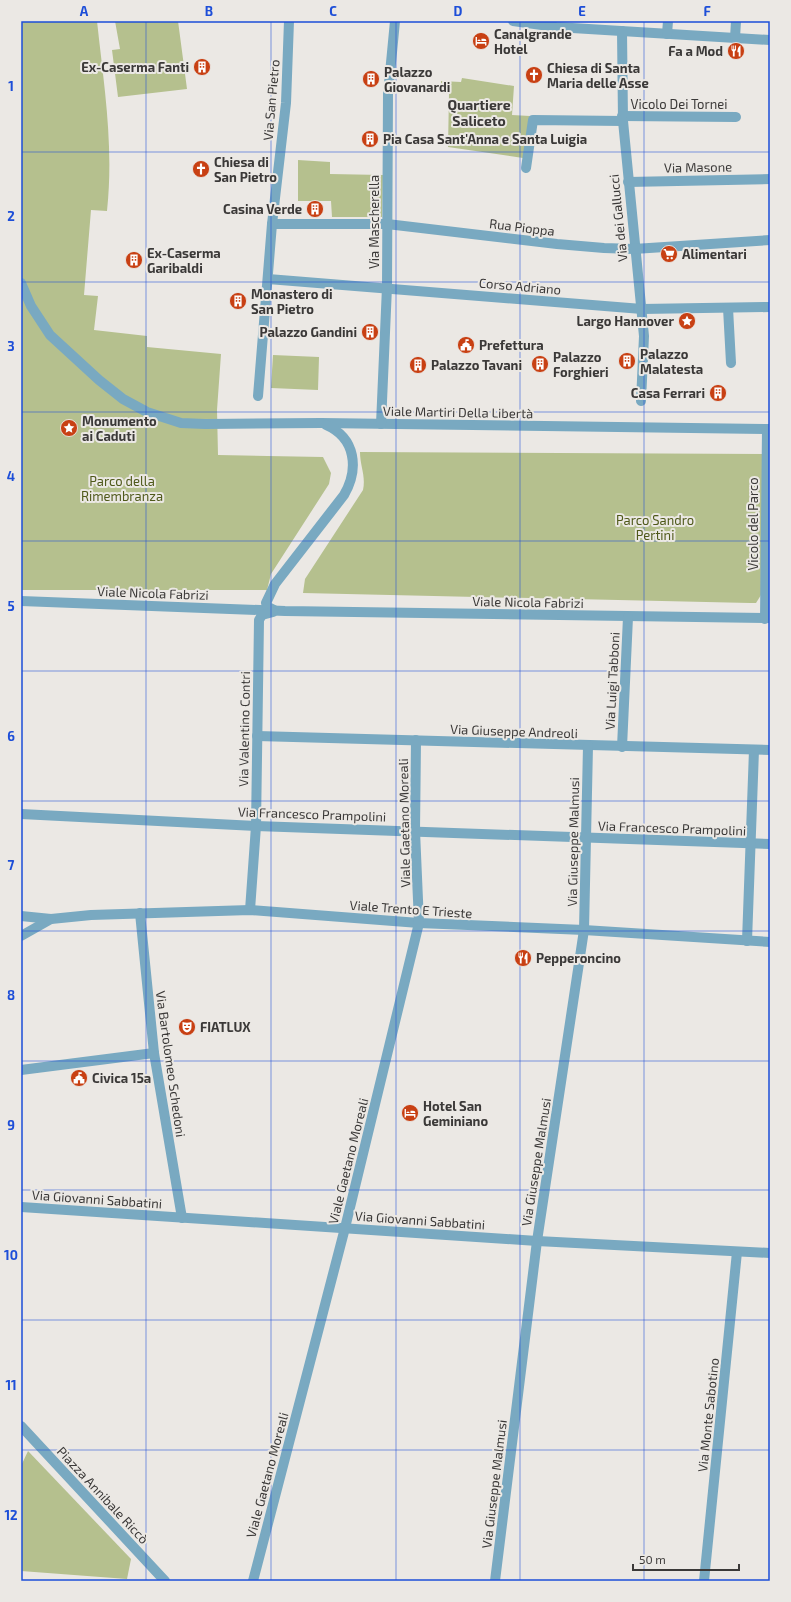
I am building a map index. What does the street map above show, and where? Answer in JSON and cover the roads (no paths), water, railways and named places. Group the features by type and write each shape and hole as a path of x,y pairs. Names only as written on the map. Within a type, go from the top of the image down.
{"street":[{"name":"Via San Pietro","path":"258,396 272,224 286,103 289,21"},
{"name":"Via Mascherella","path":"381,424 387,287 388,94 395,21"},
{"path":"513,21 609,26 622,31 770,40"},
{"path":"667,34 668,21"},
{"path":"735,38 736,21"},
{"name":"Via dei Gallucci","path":"622,31 622,119 644,336 641,401"},
{"name":"Vicolo Dei Tornei","path":"526,168 533,120 736,117"},
{"name":"Via Masone","path":"628,182 770,179"},
{"name":"Rua Pioppa","path":"272,224 387,224 557,244 634,249 770,240"},
{"name":"Corso Adriano","path":"268,279 387,287 642,309 770,307"},
{"name":"Viale Martiri Della Libertà","path":"21,283 31,306 50,335 99,380 123,399 147,412 181,422 205,424 321,423 769,429"},
{"path":"728,308 731,363"},
{"path":"274,610 268,607 266,603 275,584 344,495 351,479 352,456 347,440 336,430 321,423"},
{"name":"Vicolo del Parco","path":"768,619 769,429"},
{"name":"Viale Nicola Fabrizi","path":"21,601 285,611 768,619"},
{"name":"Viale Nicola Fabrizi","path":"259,620 265,613 285,611"},
{"name":"Via Luigi Tabboni","path":"622,747 628,617"},
{"name":"Via Valentino Contri","path":"250,910 256,826 259,620"},
{"name":"Via Giuseppe Andreoli","path":"257,736 770,750"},
{"name":"Viale Gaetano Moreali","path":"253,1581 345,1228 419,923 415,831 416,740"},
{"name":"Via Giuseppe Malmusi","path":"495,1581 537,1241 584,930 588,746"},
{"path":"747,941 754,750"},
{"name":"Via Francesco Prampolini","path":"21,814 256,826 770,844"},
{"name":"Viale Trento E Trieste","path":"21,916 51,919 91,915 250,910 419,923 584,930 770,942"},
{"name":"Via Bartolomeo Schedoni","path":"140,913 154,1053 182,1218"},
{"name":"Viale Trento E Trieste","path":"21,936 51,919"},
{"path":"21,1070 154,1053"},
{"name":"Via Giovanni Sabbatini","path":"21,1207 537,1241 770,1253"},
{"name":"Via Monte Sabotino","path":"704,1581 738,1252"},
{"name":"Piazza Annibale Riccò","path":"21,1426 165,1581"}],"place":[{"name":"Canalgrande Hotel","path":"481,41"},
{"name":"Fa a Mod","path":"736,51"},
{"name":"Ex-Caserma Fanti","path":"202,67"},
{"name":"Chiesa di Santa Maria delle Asse","path":"534,75"},
{"name":"Palazzo Giovanardi","path":"371,79"},
{"name":"Pia Casa Sant'Anna e Santa Luigia","path":"370,139"},
{"name":"Chiesa di San Pietro","path":"201,169"},
{"name":"Casina Verde","path":"315,209"},
{"name":"Alimentari","path":"669,254"},
{"name":"Ex-Caserma Garibaldi","path":"134,260"},
{"name":"Monastero di San Pietro","path":"238,301"},
{"name":"Largo Hannover","path":"687,321"},
{"name":"Palazzo Gandini","path":"370,332"},
{"name":"Prefettura","path":"466,345"},
{"name":"Palazzo Malatesta","path":"627,361"},
{"name":"Palazzo Forghieri","path":"540,364"},
{"name":"Palazzo Tavani","path":"418,365"},
{"name":"Casa Ferrari","path":"718,393"},
{"name":"Monumento ai Caduti","path":"69,428"},
{"name":"Pepperoncino","path":"523,958"},
{"name":"FIATLUX","path":"187,1027"},
{"name":"Civica 15a","path":"79,1078"},
{"name":"Hotel San Geminiano","path":"410,1113"}],"district":[{"name":"Quartiere Saliceto","path":"479,112"}],"park label":[{"name":"Parco della Rimembranza","path":"122,488"},
{"name":"Parco Sandro Pertini","path":"655,528"}]}
